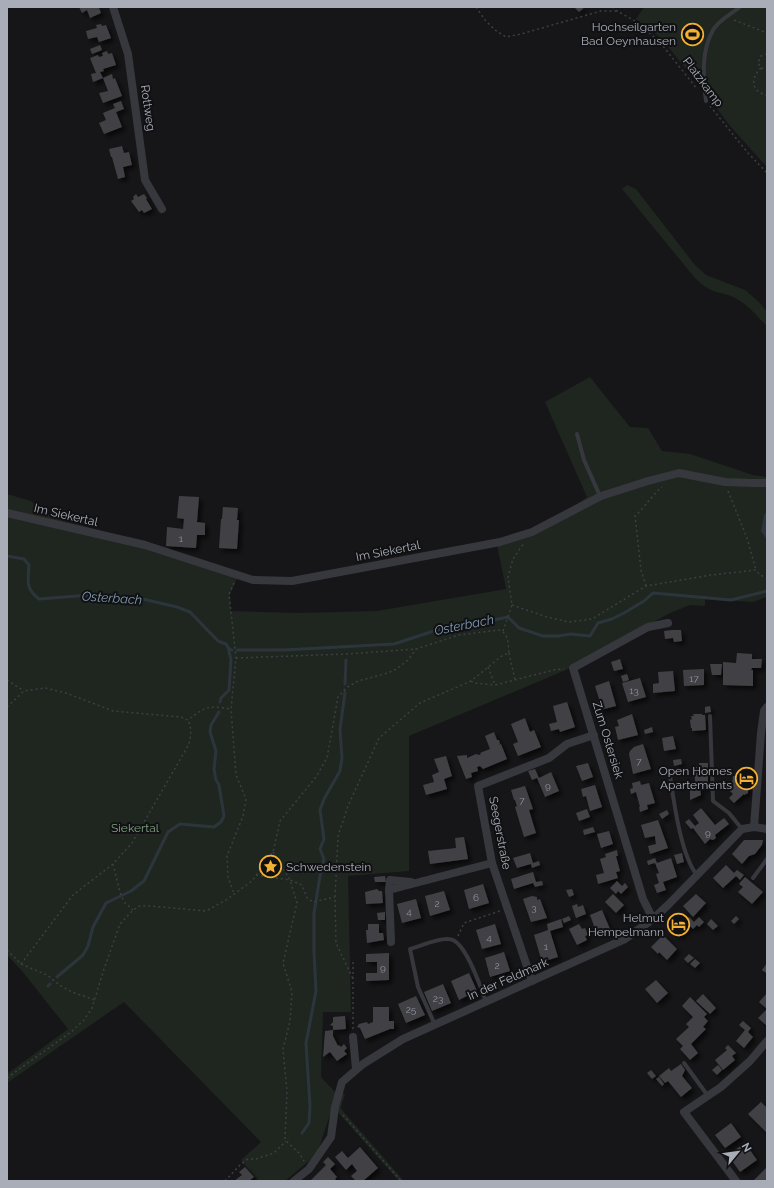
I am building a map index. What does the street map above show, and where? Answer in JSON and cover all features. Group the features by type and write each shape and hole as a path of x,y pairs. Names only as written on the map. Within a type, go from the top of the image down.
{"street":[{"name":"Rottweg","path":"113,7 128,54 145,180 162,209"},
{"name":"Im Siekertal","path":"7,513 145,545 253,580 292,581 500,542 532,532 601,496 679,473 725,482 753,484 767,482"},
{"path":"574,668 648,627 668,622"},
{"name":"Zum Ostersiek","path":"574,668 643,899 652,919"},
{"path":"754,828 761,732 764,711 767,707"},
{"name":"Seegerstraße","path":"532,981 492,863 478,786 549,758 568,744 594,735"},
{"path":"742,829 767,829"},
{"name":"In der Feldmark","path":"295,1180 308,1169 330,1137 335,1107 342,1082 356,1069 404,1039 625,939 669,904 742,829"},
{"path":"391,942 389,890 492,863"},
{"path":"353,1037 356,1069"},
{"path":"736,1181 684,1112 721,1087 750,1061 767,1041"}],"lane":[{"path":"706,101 704,55 708,41 714,28 740,7"},
{"path":"576,434 584,460 601,496"},
{"path":"710,716 713,801 728,813 742,829"},
{"path":"669,769 675,809 682,840 691,868 697,875"},
{"path":"753,878 767,859"},
{"path":"435,1025 418,987 410,949 447,939 451,939 456,942 463,950 470,963 486,1002"},
{"path":"684,1063 708,1096"}],"path":[{"name":"Platzkamp","path":"476,7 485,20 495,30 506,36 521,34 601,11 617,12"},
{"name":"Platzkamp","path":"612,7 617,12 635,21 659,41 748,153 767,173"},
{"path":"738,21 767,33"},
{"path":"767,54 761,56 758,63 761,68 767,70"},
{"path":"761,68 755,74 753,81 756,89 762,94 767,95"},
{"path":"725,482 747,538 756,570 760,575 767,578"},
{"path":"646,586 642,570 635,516 643,509 653,494 664,486"},
{"path":"503,631 512,605 508,577 513,559 532,532"},
{"path":"512,605 547,617 569,622 592,619 646,586 711,575 756,570"},
{"path":"234,894 228,877 227,856 243,816 246,800 236,775 232,709 236,658 229,594 238,576"},
{"path":"236,658 348,654 416,649 458,635 499,630 503,631 508,638 509,653 515,680"},
{"path":"7,1078 71,1032 84,1020 92,1008 95,1000 120,924 132,910 140,906 151,906 206,911 226,900 252,881 273,852 280,821 316,777 327,758 338,696 351,685 388,673 398,668 409,659 416,649"},
{"path":"354,981 336,943 335,897 338,836 348,806 379,738 420,703 471,681 488,666 503,655 509,653"},
{"path":"488,666 495,685"},
{"path":"471,681 474,683 495,685 553,670 574,668"},
{"path":"7,680 24,691"},
{"path":"7,707 24,691 45,688 66,693 113,711 181,717 188,720 191,726 189,744 132,843 113,864 74,895 21,964"},
{"path":"188,720 201,710 213,706 232,709"},
{"path":"225,1181 248,1159 256,1159 274,1153 286,1141 287,1092 283,1049 290,1021 292,992 283,963 297,903 290,880 273,852"},
{"path":"113,864 124,902 132,910"},
{"path":"256,875 290,880 302,885 307,898 313,902 335,897"},
{"path":"456,942 464,923 507,909"},
{"path":"7,950 21,964 47,975 61,986 72,992 95,1000"},
{"path":"353,959 353,1037"},
{"path":"335,1107 401,1181"},
{"path":"286,1141 299,1153 308,1169"}],"green space":[{"path":"644,7 767,7 767,167 730,126 712,102 709,88 701,88 662,39 636,19"},
{"path":"627,185 636,189 695,265 706,275 745,290 759,302 767,312 767,327 746,305 731,296 710,289 695,278 622,189"},
{"name":"Siekertal","path":"590,377 630,427 648,428 662,451 690,454 753,475 767,477 767,597 753,602 705,599 705,606 690,605 670,613 566,670 409,736 409,871 348,876 351,1012 323,1012 321,1077 335,1092 345,1094 341,1107 342,1110 404,1181 399,1181 336,1110 332,1108 315,1156 285,1181 258,1181 241,1160 261,1142 124,1002 7,1083 7,1074 68,1029 22,971 7,955 7,494 31,501 54,518 145,543 239,573 230,595 231,611 298,613 377,611 506,589 497,545 545,526 587,497 545,402"}],"shaded area":[{"path":"767,511 767,540 761,531 764,515"}],"building":[{"path":"79,7 102,7 99,8 101,13 90,18 87,10 82,13"},
{"path":"574,7 585,7 579,12"},
{"path":"101,24 102,26 106,25 111,38 99,42 97,37 88,39 86,31 97,28 96,25"},
{"path":"100,45 102,50 92,54 90,49"},
{"path":"107,51 108,54 112,53 116,65 103,69 104,71 100,72 103,78 93,82 91,74 96,73 90,58 98,55 99,57 103,56 102,53"},
{"path":"112,74 122,96 103,103 99,93 108,91 103,78"},
{"path":"121,101 124,109 116,112 122,127 104,134 99,123 106,120 103,113 115,108 113,104"},
{"path":"122,146 124,153 129,152 132,165 123,167 125,177 118,179 109,149"},
{"path":"136,194 138,197 144,194 152,209 144,213 142,210 139,212 131,201 134,199 133,197"},
{"path":"179,496 199,497 197,522 205,523 205,535 197,535 196,548 166,546 167,527 183,529 184,519 177,518"},
{"path":"223,507 238,508 237,520 239,520 237,549 219,548"},
{"path":"681,630 682,641 674,642 673,638 665,639 664,631"},
{"path":"737,653 752,654 752,659 762,659 761,668 752,668 751,670 753,670 753,686 723,685 723,662 736,663"},
{"path":"620,659 623,669 614,671 611,662"},
{"path":"710,664 722,664 721,675 712,675"},
{"path":"704,669 704,685 684,686 683,670"},
{"path":"673,671 675,691 653,693 653,684 659,683 658,672"},
{"path":"627,674 629,680 623,682 621,676"},
{"path":"640,678 646,697 628,702 622,683"},
{"path":"609,681 616,706 600,710 598,702 600,702 595,686"},
{"path":"567,702 575,727 560,732 559,729 551,731 549,724 557,722 553,706"},
{"path":"710,706 711,712 705,713 705,707"},
{"path":"632,714 638,735 618,740 615,727 619,726 617,720"},
{"path":"693,714 705,715 706,730 692,731 690,720 692,719 691,716 694,716"},
{"path":"525,718 530,732 534,730 541,747 518,756 513,744 518,742 511,724"},
{"path":"652,727 653,732 645,734 644,730"},
{"path":"494,732 507,759 483,769 480,766 477,767 478,771 471,773 472,777 466,779 457,756 467,755 467,758 476,754 479,755 481,754 480,753 490,749 485,736"},
{"path":"673,736 676,749 664,751 662,738"},
{"path":"643,744 651,769 633,774 629,754 630,751 634,747"},
{"path":"446,756 452,776 444,779 447,789 426,795 423,785 434,782 432,775 439,772 434,759"},
{"path":"681,759 682,764 674,766 673,760"},
{"path":"588,763 593,777 582,781 576,766"},
{"path":"699,763 708,763 708,787 700,788 701,795 690,800 690,788 696,788 694,772 695,767 699,767"},
{"path":"535,769 539,778 551,772 559,791 545,797 537,778 532,780 528,771"},
{"path":"740,771 749,772 748,793 744,794 734,803 729,798 733,794 728,789 732,785 733,776 739,776"},
{"path":"640,781 641,785 649,783 655,803 647,805 648,809 640,812 636,792 631,794 630,789 633,788 632,783"},
{"path":"595,785 602,807 590,811 586,796 583,797 581,789"},
{"path":"525,786 533,809 529,810 536,833 524,837 515,807 517,806 511,790"},
{"path":"701,808 715,825 724,818 729,824 715,835 716,838 713,840 710,839 705,844 693,828 691,829 685,822 689,819 695,826 699,823 693,815"},
{"path":"587,809 590,817 579,821 576,813"},
{"path":"667,810 669,814 662,819 659,814"},
{"path":"658,820 668,848 650,854 648,846 656,844 655,836 645,838 641,825"},
{"path":"593,827 595,832 584,835 583,830"},
{"path":"609,831 613,844 601,848 597,834"},
{"path":"464,837 468,859 430,864 428,851 456,848 455,838"},
{"path":"744,840 763,840 762,845 755,854 749,856 742,864 732,854"},
{"path":"617,850 618,856 616,856 620,871 616,872 618,878 598,884 596,875 604,873 600,859 606,857 605,854"},
{"path":"530,853 533,863 539,861 540,865 532,868 531,864 517,868 513,858"},
{"path":"682,853 684,862 677,864 674,855"},
{"path":"655,858 657,863 671,858 677,877 663,882 666,890 657,893 654,885 659,883 656,874 659,873 655,863 648,865 647,861"},
{"path":"726,865 734,873 737,870 744,875 740,880 736,876 723,888 713,878"},
{"path":"533,872 536,882 542,881 543,885 535,887 533,883 514,889 511,879"},
{"path":"385,876 386,882 375,882 374,877"},
{"path":"745,877 763,892 752,904 738,892 743,887 739,884"},
{"path":"617,881 622,886 625,883 628,887 621,894 618,891 616,894 610,888"},
{"path":"483,884 489,903 469,909 464,890"},
{"path":"377,889 382,891 383,903 366,904 365,892"},
{"path":"572,889 574,895 569,897 566,890"},
{"path":"444,891 450,910 430,916 425,896"},
{"path":"613,894 624,905 616,913 605,902"},
{"path":"696,894 706,903 693,917 683,906"},
{"path":"532,896 537,897 537,900 540,899 547,918 531,922 523,899"},
{"path":"416,899 421,918 402,923 397,904"},
{"path":"577,904 578,907 583,905 586,914 576,918 572,906"},
{"path":"602,910 610,929 597,934 590,915"},
{"path":"385,912 385,920 378,920 377,913"},
{"path":"678,914 685,921 689,917 694,922 699,917 704,922 699,927 697,925 693,929 690,926 679,937 667,925"},
{"path":"569,916 571,920 564,923 562,919"},
{"path":"736,916 739,919 734,924 731,921"},
{"path":"561,919 563,927 550,931 558,957 542,962 534,935 548,930 547,924"},
{"path":"711,919 718,926 713,930 707,924"},
{"path":"368,924 379,924 379,933 383,933 384,940 367,943 366,930 368,930"},
{"path":"495,924 501,944 482,949 476,930"},
{"path":"579,924 582,929 585,928 588,935 585,936 587,940 577,945 569,929"},
{"path":"663,935 677,949 667,960 651,947"},
{"path":"504,952 510,971 490,977 485,958"},
{"path":"389,953 389,980 366,981 366,973 377,973 377,962 366,962 366,954"},
{"path":"689,954 694,958 688,963 684,959"},
{"path":"695,959 700,963 695,968 690,964"},
{"path":"767,963 767,973 766,973 762,970"},
{"path":"469,973 477,991 459,1000 451,981"},
{"path":"656,980 668,993 657,1003 645,989"},
{"path":"443,984 451,1003 432,1011 424,992"},
{"path":"767,993 767,1009 759,1002"},
{"path":"703,994 716,1008 710,1014 696,1001"},
{"path":"416,996 425,1015 406,1023 398,1004"},
{"path":"690,997 707,1014 704,1017 708,1021 703,1027 706,1029 691,1044 698,1053 690,1060 680,1049 683,1046 676,1039 689,1027 686,1024 693,1017 682,1006"},
{"path":"373,1007 389,1007 389,1021 394,1021 394,1029 390,1029 365,1039 360,1028 357,1027 359,1024 367,1022 368,1024 373,1022"},
{"path":"767,1009 767,1026 758,1018"},
{"path":"345,1016 346,1029 333,1030 333,1026 330,1025 333,1022 333,1017"},
{"path":"743,1021 751,1028 748,1032 753,1037 744,1048 736,1041 745,1030 739,1025"},
{"path":"333,1030 333,1036 338,1046 339,1045 341,1047 344,1044 347,1048 344,1051 347,1054 337,1061 330,1052 323,1057 325,1031"},
{"path":"728,1045 736,1053 732,1056 735,1060 723,1070 715,1060 727,1050 725,1048"},
{"path":"681,1064 685,1070 682,1076 692,1088 681,1097 668,1081 665,1083 659,1076 669,1068 671,1071"},
{"path":"718,1065 722,1070 717,1075 712,1070"},
{"path":"651,1070 656,1076 652,1079 647,1073"},
{"path":"659,1077 664,1084 662,1086 656,1079"},
{"path":"761,1102 767,1108 767,1133 748,1114"},
{"path":"731,1123 741,1137 725,1148 715,1135"},
{"path":"745,1143 757,1160 740,1172 728,1155"},
{"path":"360,1147 378,1168 363,1181 356,1181 351,1176 357,1171 352,1164 346,1170 335,1157 342,1151 348,1158"},
{"path":"328,1157 335,1164 330,1169 337,1177 335,1179 337,1181 312,1181 311,1180 326,1165 323,1162"},
{"path":"245,1167 254,1177 249,1181 234,1181 242,1175 239,1172"},
{"path":"766,1168 767,1181 753,1181"}],"waterway":[{"name":"Osterbach","path":"7,556 24,559 29,565 29,588 39,599 90,595 134,597 177,607 190,612 218,641 226,644 229,649 232,650"},
{"name":"Osterbach","path":"237,650 284,650 394,644 446,627 479,623 508,617 519,628 543,636 571,634 590,636 598,623 612,619 624,613 644,601 653,593 731,600 767,591"},
{"path":"220,702 221,698 229,690 231,659 229,649"},
{"path":"345,684 346,660"},
{"path":"302,1133 309,1123 310,1106 306,1043 316,991 314,913 324,859 320,849 324,839 320,810 324,799 340,771 342,758 340,730 345,692"},
{"path":"57,977 83,955 88,946 93,927 106,903 131,891 144,881 168,832 180,824 214,827 221,822 224,816 219,785 216,780 214,769 216,751 210,732 211,725 219,712"}],"place":[{"name":"Hochseilgarten Bad Oeynhausen","path":"692,34"},
{"name":"Open Homes Apartements","path":"747,778"},
{"name":"Schwedenstein","path":"270,867"},
{"name":"Helmut Hempelmann","path":"679,925"}]}
